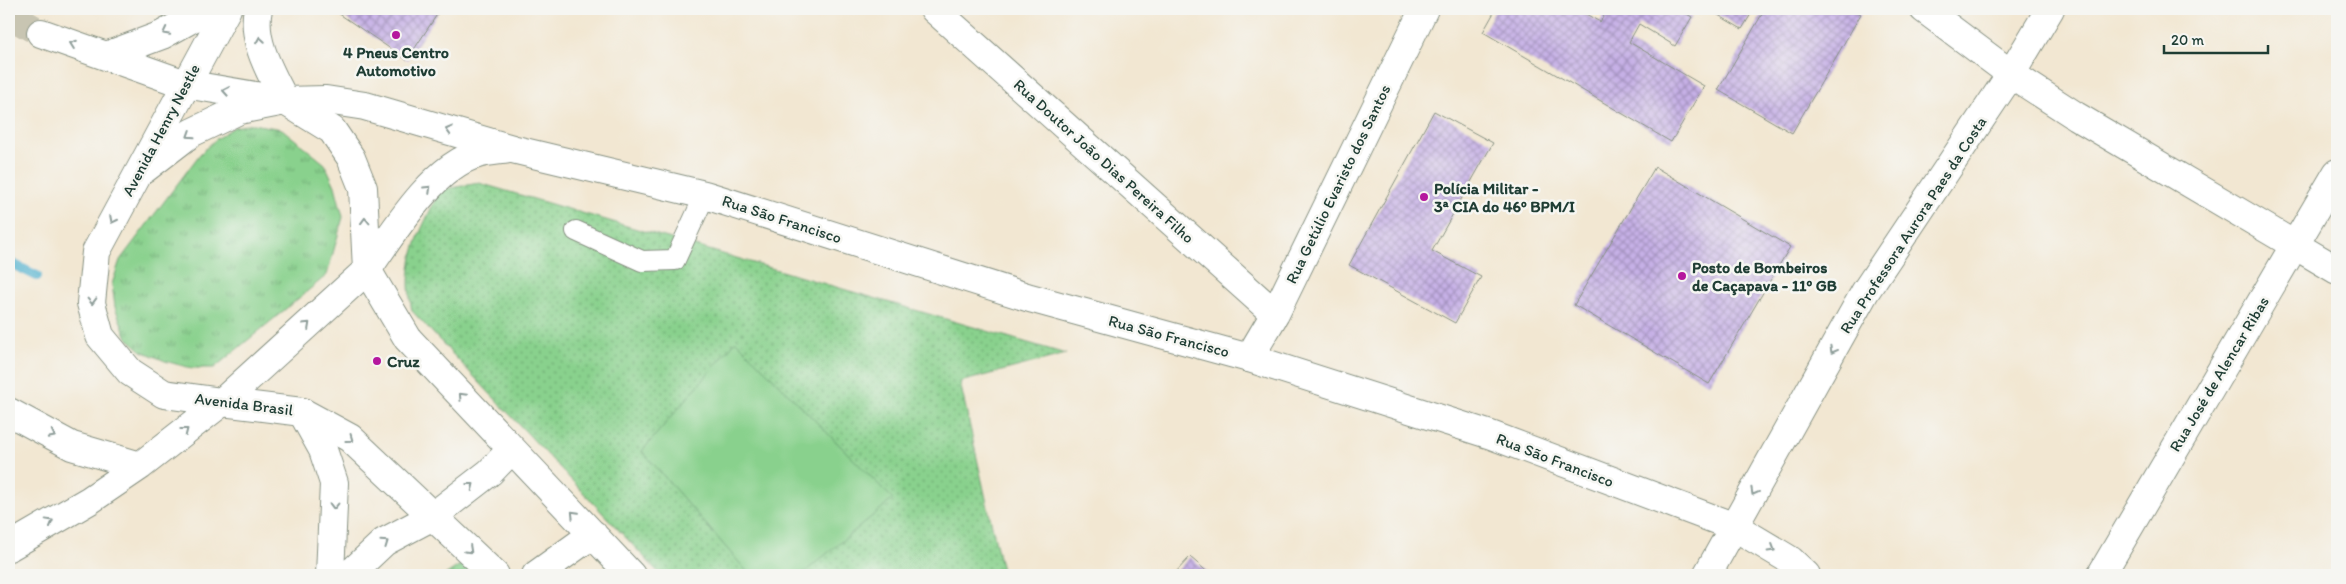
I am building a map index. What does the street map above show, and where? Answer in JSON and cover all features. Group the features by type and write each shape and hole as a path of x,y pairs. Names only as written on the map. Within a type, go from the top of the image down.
{"street":[{"path":"106,56 162,35 209,9"},
{"name":"Avenida Henry Nestle","path":"96,252 227,9"},
{"path":"258,9 256,19 262,54 285,101"},
{"name":"Rua Doutor João Dias Pereira Filho","path":"934,9 1275,314"},
{"path":"1924,9 2011,74 2076,116 2337,270"},
{"name":"Rua Professora Aurora Paes da Costa","path":"1707,575 1865,292 2011,74 2050,9"},
{"name":"Rua Getúlio Evaristo dos Santos","path":"1249,358 1275,314 1420,11"},
{"path":"41,33 185,84 285,101 332,130 351,158 363,188 367,270 408,339 631,575"},
{"name":"Rua São Francisco","path":"285,101 326,100 365,106 512,149 705,195 1030,298 1249,358 1491,435 1735,527 1790,560 1806,575"},
{"path":"136,175 192,133 239,110 285,101"},
{"name":"Rua São Francisco","path":"9,547 90,500 140,466 222,402 367,270 414,203 446,171 476,154 512,149"},
{"name":"Rua José de Alencar Ribas","path":"2101,575 2337,173"},
{"name":"Avenida Brasil","path":"96,252 90,303 100,336 130,372 164,394 302,412 350,438 495,575"},
{"path":"302,412 323,450 334,483 330,575"},
{"path":"11,420 72,446 140,466"},
{"path":"349,575 384,542 433,516 490,472 512,449"},
{"path":"536,575 593,534"}],"lane":[{"path":"576,231 642,261 674,260 705,195"}],"green space":[{"path":"252,124 282,129 325,164 335,186 343,217 327,275 214,368 191,368 165,361 142,351 127,338 115,307 112,284 120,260 200,154 216,139 234,127"},
{"path":"479,183 1066,354 960,382 1003,575 661,575 412,311 409,277 414,248 440,190"},
{"path":"736,341 893,499 801,575 750,575 642,451"},
{"path":"466,561 478,575 445,575"}],"building":[{"name":"4 Pneus Centro Automotivo","path":"332,9 439,9 440,10 407,60"},
{"path":"1496,9 1577,9 1600,22 1608,9 1678,9 1692,17 1675,46 1639,24 1629,42 1704,86 1671,142 1483,32"},
{"path":"1708,9 1754,9 1742,29"},
{"path":"1765,9 1852,9 1861,14 1792,133 1718,90"},
{"name":"Polícia Militar - 3ª CIA do 46º BPM/I","path":"1434,111 1493,143 1432,251 1481,277 1455,323 1349,265"},
{"name":"Posto de Bombeiros de Caçapava - 11º GB","path":"1655,167 1790,247 1709,384 1574,305"},
{"path":"1190,557 1211,575 1173,575"}],"waterway":[{"path":"9,262 37,276"}],"tunnel":[{"path":"9,15 41,33"}],"place":[{"name":"4 Pneus Centro Automotivo","path":"396,35"},
{"name":"Polícia Militar - 3ª CIA do 46º BPM/I","path":"1424,197"},
{"name":"Posto de Bombeiros de Caçapava - 11º GB","path":"1682,276"},
{"name":"Cruz","path":"377,361"}]}
